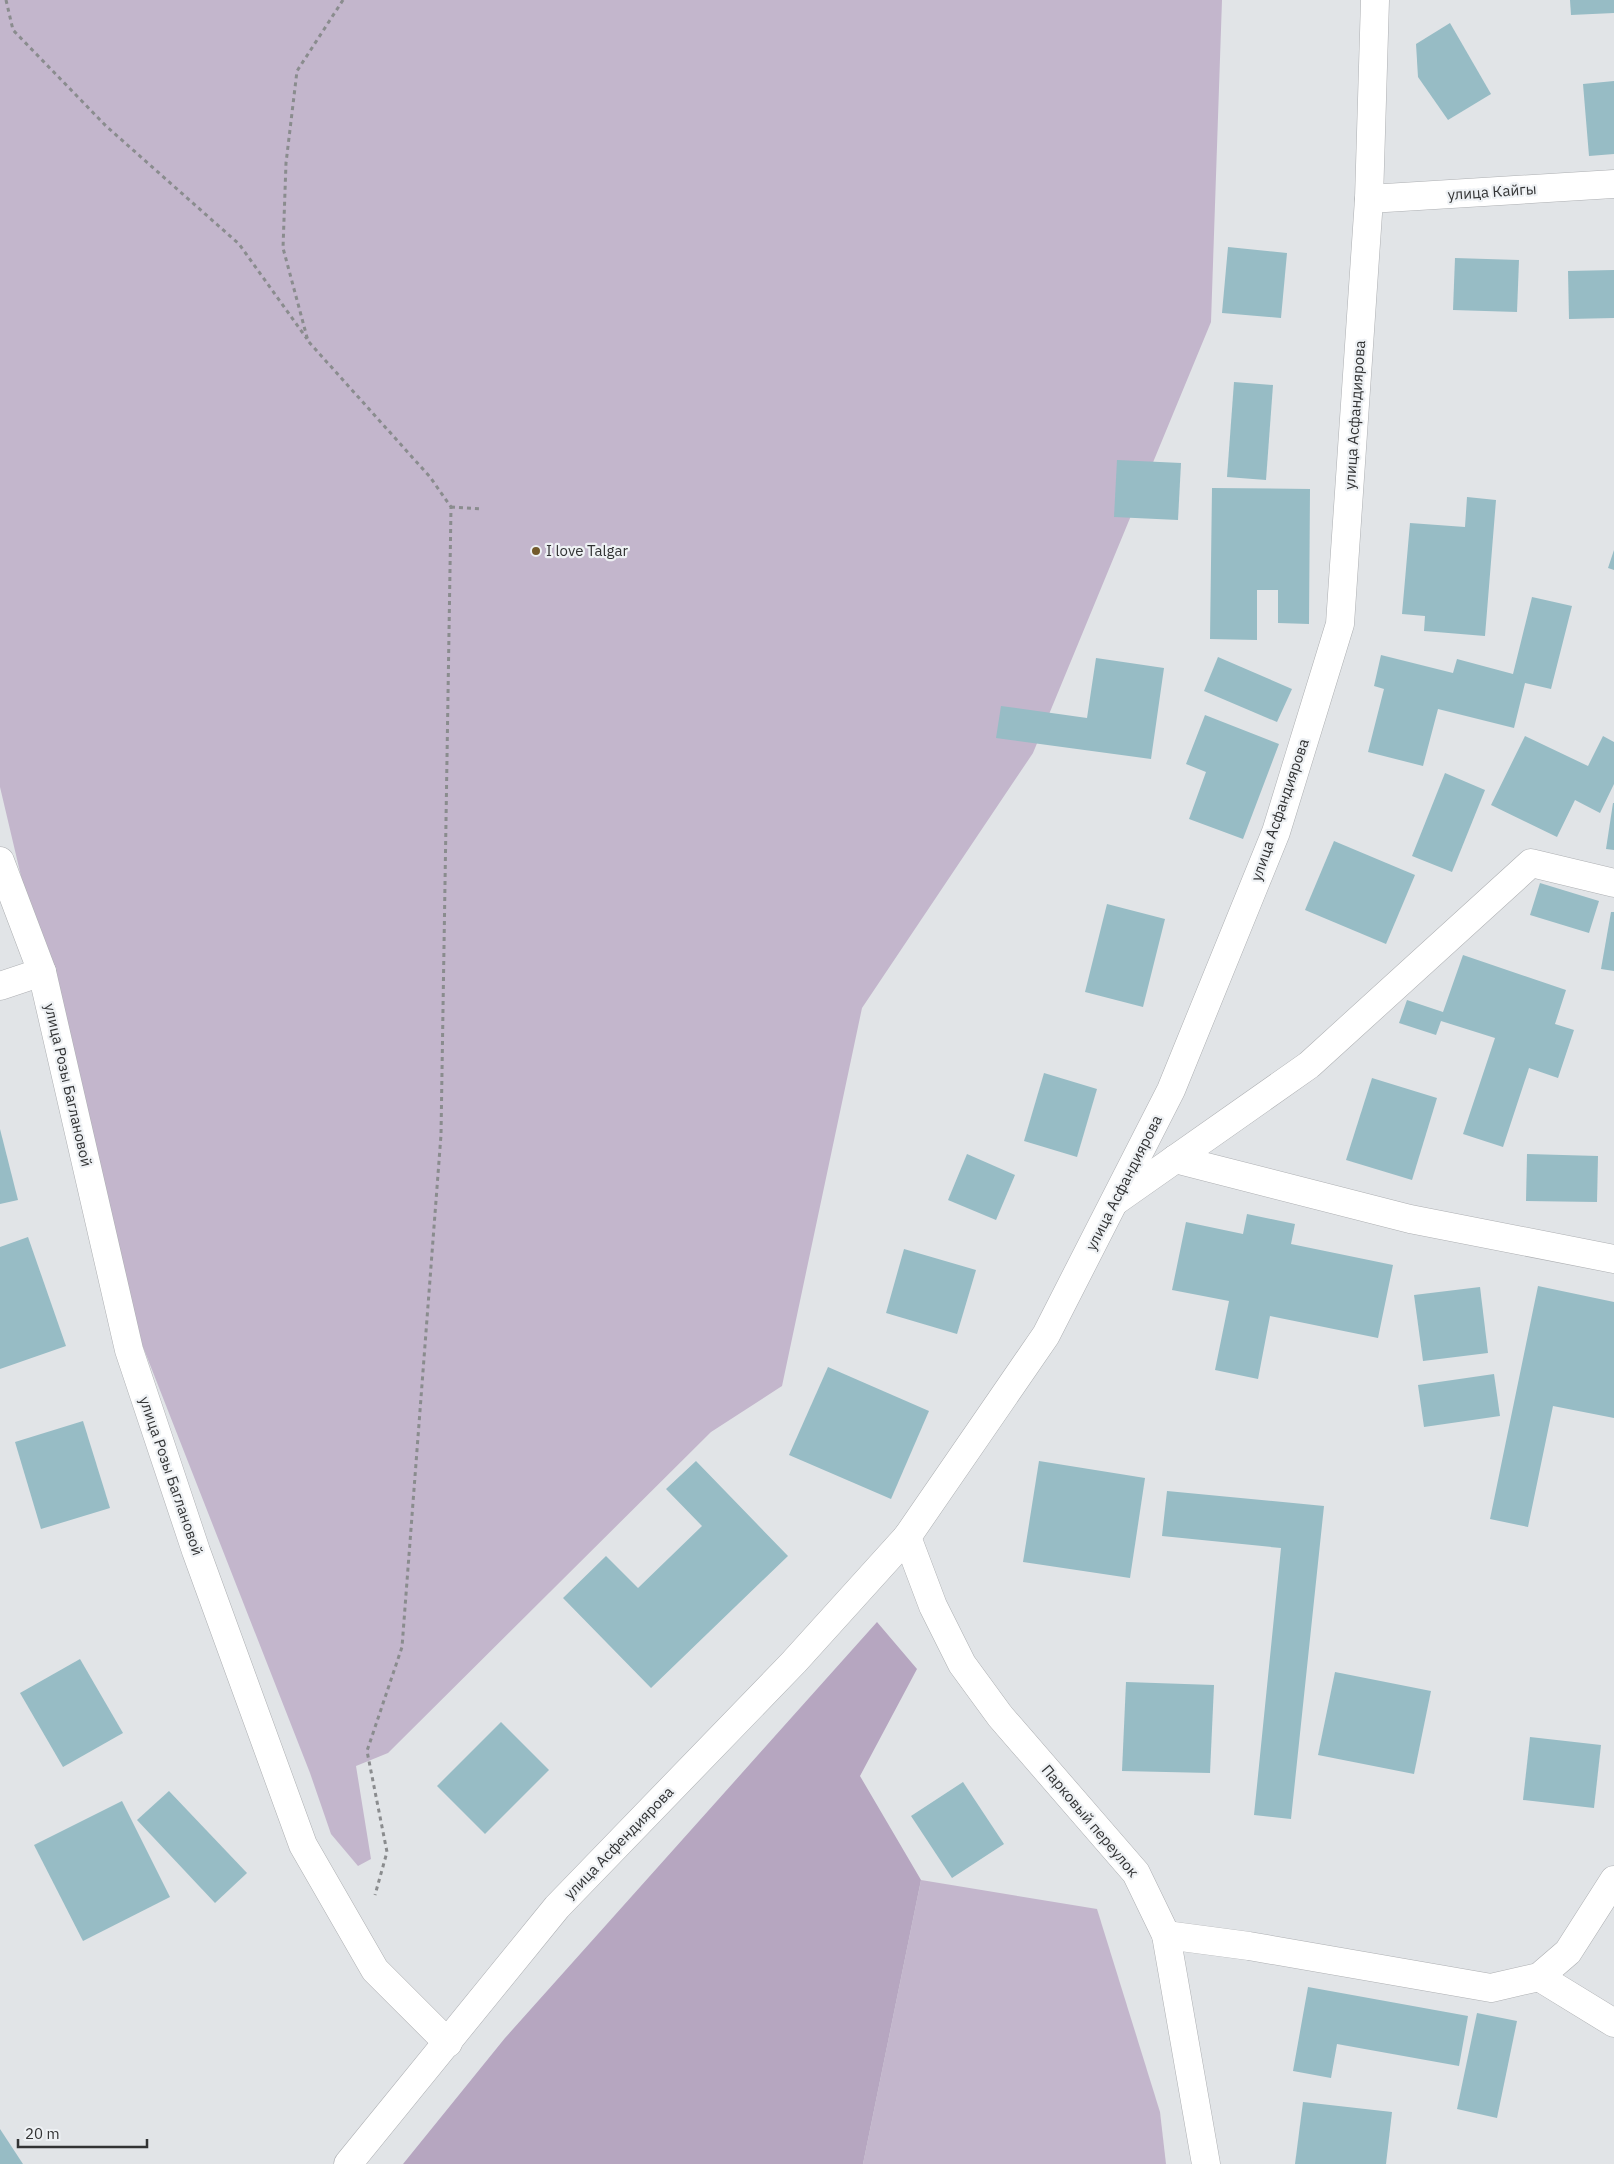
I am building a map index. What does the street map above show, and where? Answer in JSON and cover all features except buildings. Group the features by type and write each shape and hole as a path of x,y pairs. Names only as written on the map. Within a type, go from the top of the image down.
{"street":[{"name":"улица Асфандиярова","path":"907,1537 1046,1335 1171,1090 1276,832 1340,624 1369,199 1375,0"},
{"name":"улица Кайгы","path":"1369,199 1614,184"},
{"name":"улица Розы Баглановой","path":"0,861 42,972 129,1350 200,1560 303,1845 375,1970 448,2043"},
{"path":"1114,1203 1309,1065 1531,863 1614,883"},
{"path":"0,986 42,972"},
{"path":"1175,1159 1410,1219 1614,1259"},
{"name":"улица Асфендиярова","path":"348,2164 557,1907 794,1662 907,1537"},
{"name":"Парковый переулок","path":"907,1537 933,1606 962,1664 1000,1716 1136,1873 1166,1935 1206,2164"},
{"path":"1166,1935 1248,1946 1491,1988 1539,1977 1568,1952 1614,1880"},
{"path":"1539,1977 1614,2023"}],"path":[{"path":"6,0 13,30 106,126 239,244 308,341 430,477 451,507 441,1135 402,1647 367,1751 387,1852 376,1893"},
{"path":"308,341 283,248 286,163 297,71 343,0"},
{"path":"451,507 482,509"}],"shaded area":[{"path":"0,0 1222,0 1211,322 1033,753 862,1008 782,1386 711,1432 388,1753 356,1766 371,1859 358,1866 331,1834 310,1773 127,1306 53,1012 0,787"},
{"path":"877,1622 917,1669 860,1776 921,1880 863,2164 403,2164 505,2038"},
{"path":"921,1880 1097,1909 1160,2112 1166,2164 863,2164"}],"place":[{"name":"I love Talgar","path":"536,551"}]}
